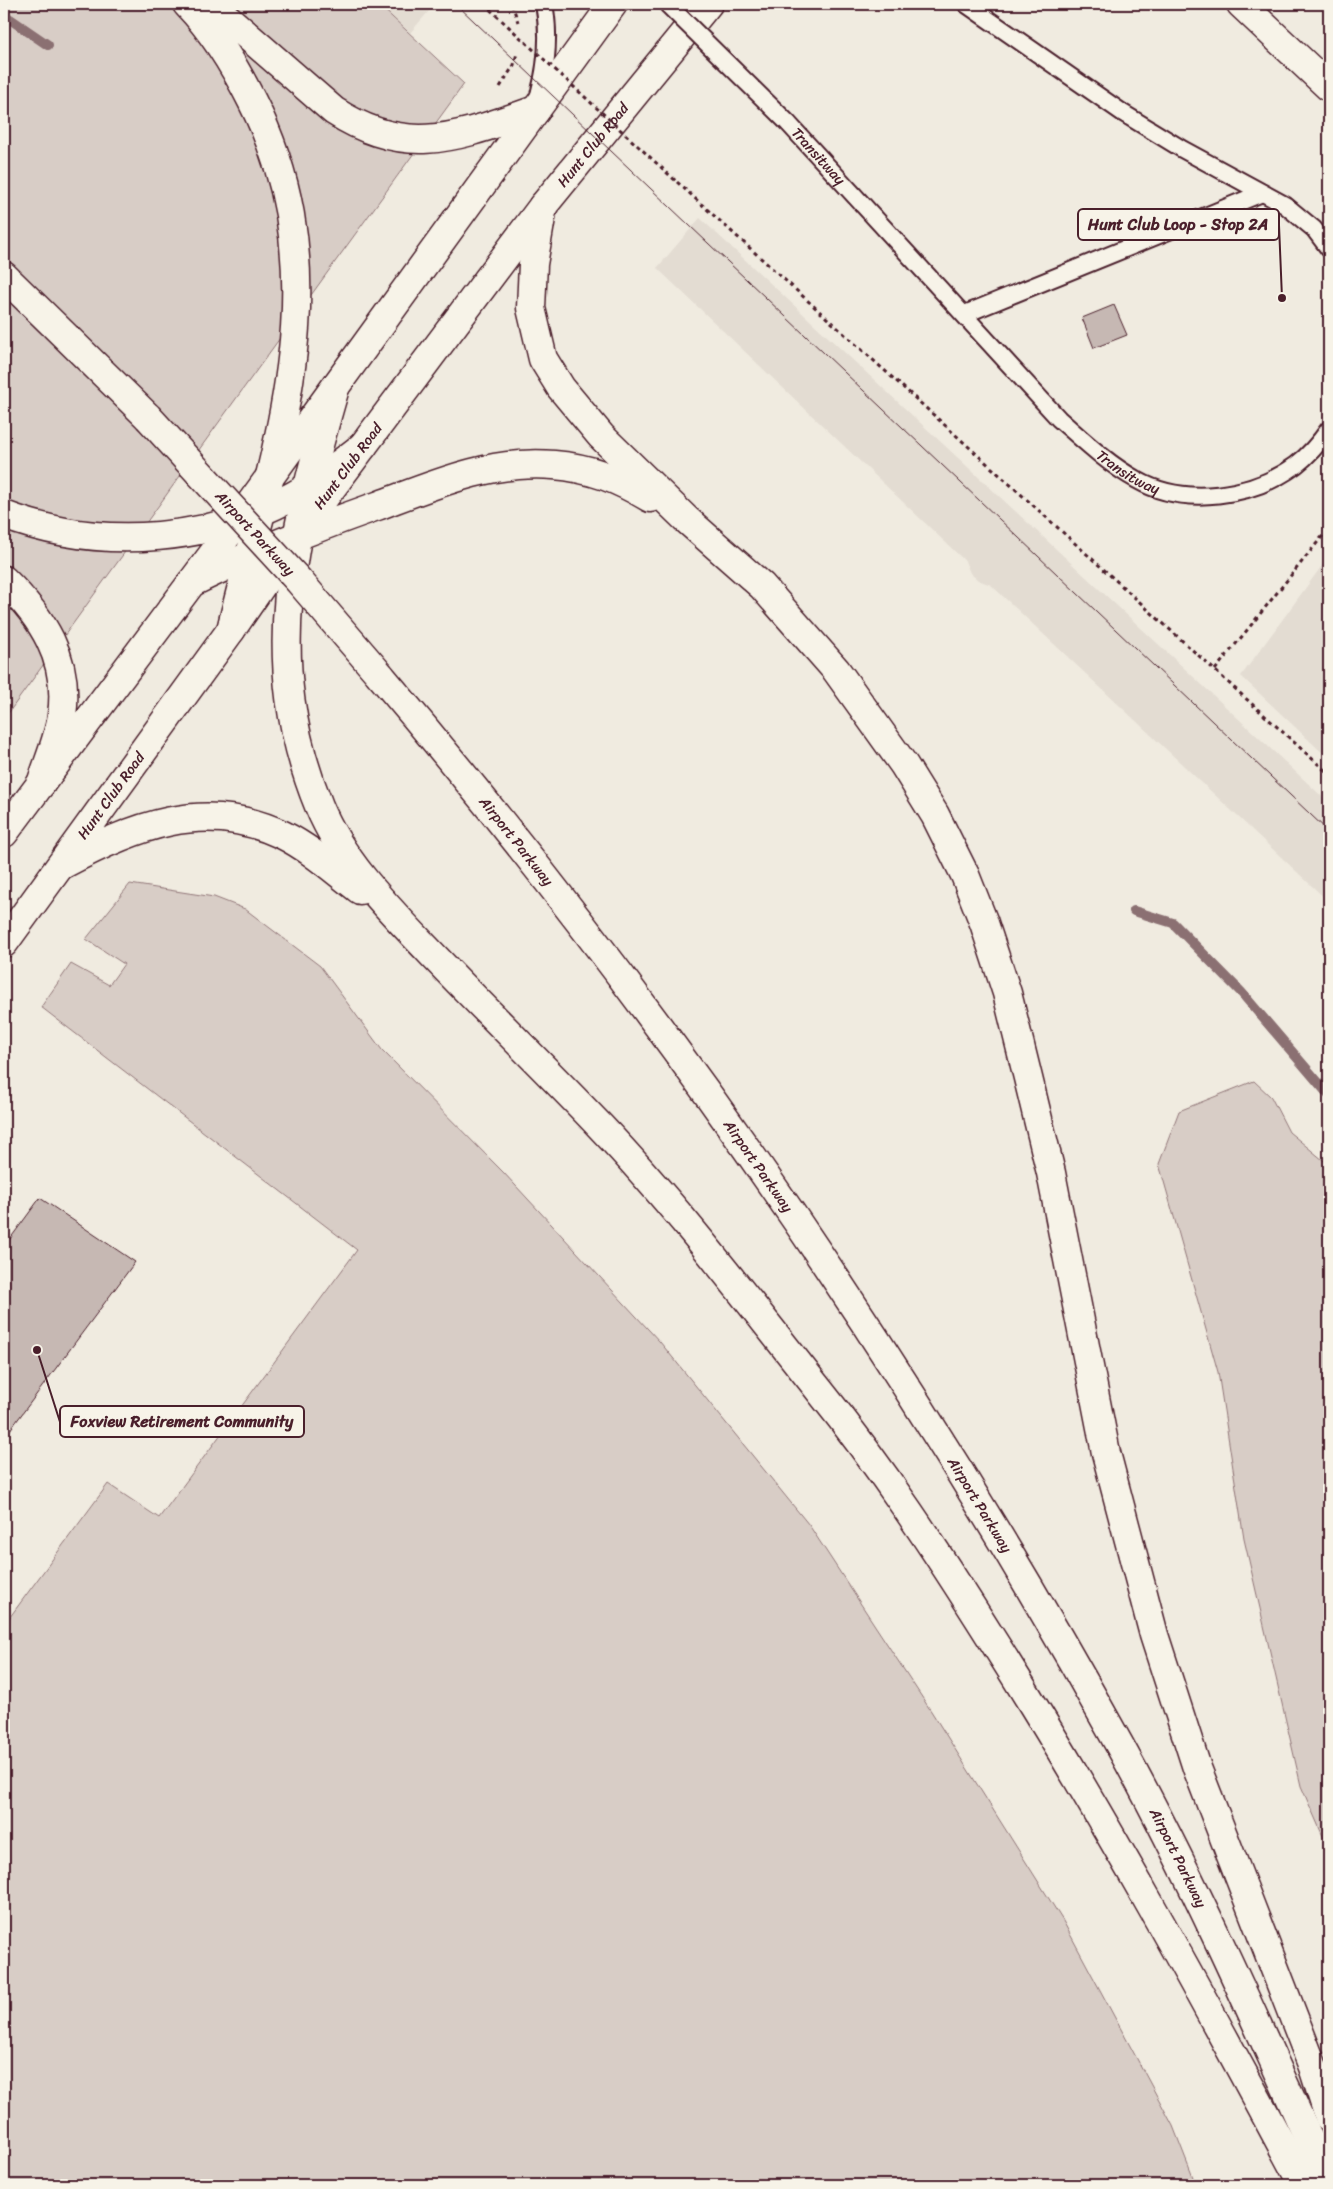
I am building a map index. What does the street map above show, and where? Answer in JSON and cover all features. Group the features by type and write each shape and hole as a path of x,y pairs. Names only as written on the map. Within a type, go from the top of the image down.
{"main road":[{"path":"187,4 216,41 242,81 264,123 281,168 291,212 298,289 295,332 290,384 270,476"},
{"path":"211,4 334,111 357,126 377,133 409,140 436,138 493,124 536,110"},
{"path":"4,833 191,582 250,514 270,476 613,4"},
{"name":"Hunt Club Road","path":"4,943 231,630 297,534 543,206 708,4"},
{"path":"1241,4 1329,88"},
{"path":"543,206 533,264 531,308 543,359 561,388 582,415 687,520 762,586 836,670 904,765 935,815 965,875 1007,992 1024,1059 1051,1173 1106,1453 1154,1635 1200,1776 1313,2067 1329,2117"},
{"name":"Airport Parkway","path":"4,276 148,417 299,581 380,675 479,794 664,1034 824,1260 893,1367 1051,1626 1125,1756 1229,1960 1329,2184"},
{"path":"335,388 307,487 297,534 285,626 285,661 290,703 299,745 318,805 337,842 354,867 397,918 644,1174 825,1397 916,1522 1028,1696 1108,1828 1251,2085 1303,2185"},
{"path":"4,515 57,531 92,537 118,538 167,534 206,527 250,514 307,487 363,446"},
{"path":"191,582 250,553 297,534 454,478 489,470 552,465 579,468 619,480 687,520"},
{"path":"231,630 250,553 250,514"},
{"path":"4,580 40,619 53,641 64,686 62,716 41,784"},
{"path":"62,865 102,844 170,820 199,817 226,819 257,825 282,835 308,850 397,918"}],"lane":[{"path":"536,110 546,68 548,42 544,4"},
{"name":"Transitway","path":"667,4 788,123 965,314 1059,419 1114,465 1137,481 1159,489 1185,495 1228,493 1273,478 1296,465 1317,445 1329,429"},
{"path":"966,4 1123,114 1302,217 1329,249"},
{"path":"965,314 1262,193"}],"path":[{"path":"484,4 677,182 1329,774"},
{"path":"512,4 518,24 518,42"},
{"path":"494,93 514,65 518,49"},
{"path":"1215,670 1329,528"}],"shaded area":[{"path":"4,4 378,4 464,84 4,719"},
{"path":"378,4 435,4 410,33"},
{"path":"700,218 1329,803 1329,902 991,585 978,580 970,573 965,561 657,268"},
{"path":"1329,556 1329,759 1241,676"},
{"path":"130,884 214,897 245,909 320,966 382,1050 503,1172 660,1342 809,1525 931,1711 1063,1921 1173,2126 1196,2185 4,2185 4,1625 108,1484 159,1518 357,1250 41,1007 71,964 109,985 124,964 86,939"},
{"path":"1254,1081 1271,1097 1289,1132 1329,1165 1329,1850 1301,1786 1244,1539 1218,1372 1159,1164 1179,1111"}],"building":[{"path":"1114,305 1127,335 1094,348 1082,318"},
{"path":"40,1198 135,1262 4,1438 4,1247"}],"waterway":[{"path":"4,18 10,19 48,45"},
{"path":"1134,911 1173,923 1241,992 1329,1095"}],"tram line":[{"path":"456,4 1329,832"}],"place":[{"name":"Hunt Club Loop - Stop 2A","path":"1282,298"},
{"name":"Foxview Retirement Community","path":"37,1350"}]}
